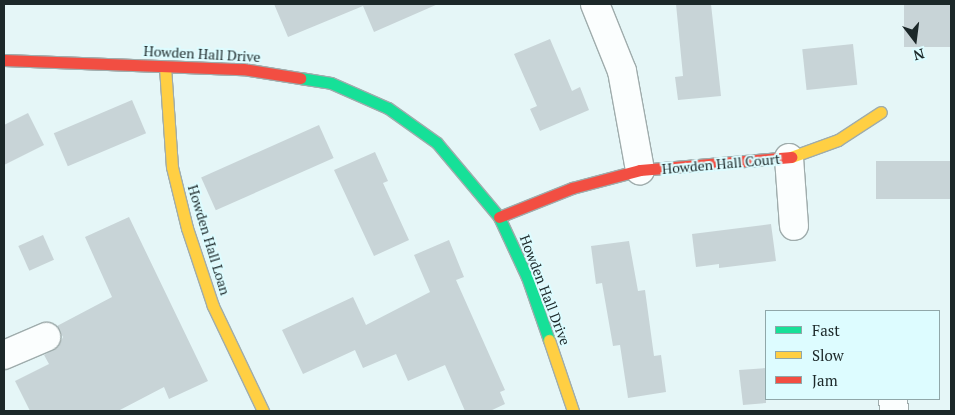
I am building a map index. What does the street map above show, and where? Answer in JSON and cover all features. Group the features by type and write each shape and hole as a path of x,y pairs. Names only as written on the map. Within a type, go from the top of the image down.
{"street":[{"path":"595,4 622,71 640,170"},
{"name":"Howden Hall Drive","path":"4,60 242,69 309,79 370,98 437,143 499,217 527,277 573,411"},
{"name":"Howden Hall Loan","path":"165,67 172,167 187,228 213,306 263,411"},
{"name":"Howden Hall Court","path":"499,217 564,190 640,170 790,158 838,140 880,112"},
{"path":"790,158 794,226"},
{"path":"4,355 46,337"}],"building":[{"path":"274,4 438,4 374,32 363,6 288,37"},
{"path":"676,4 711,4 721,96 678,100 675,77 683,76"},
{"path":"904,5 951,5 951,47 904,47"},
{"path":"550,39 572,91 580,87 589,110 540,131 530,109 537,106 514,54"},
{"path":"853,44 857,85 807,90 802,49"},
{"path":"132,100 146,133 68,166 54,133"},
{"path":"28,113 44,145 4,165 4,125"},
{"path":"319,125 334,158 216,210 201,177"},
{"path":"375,152 388,181 383,183 409,240 374,256 334,170"},
{"path":"876,161 951,161 951,199 876,199"},
{"path":"129,217 208,381 169,399 164,387 118,411 30,411 15,381 49,364 44,355 58,347 63,337 57,326 112,297 85,237"},
{"path":"771,224 776,261 719,268 719,264 696,267 692,234"},
{"path":"43,235 54,260 29,271 18,246"},
{"path":"449,240 464,277 456,280 505,390 500,392 505,404 490,411 465,411 445,365 408,381 396,354 363,368 355,350 303,374 282,330 353,297 366,325 430,292 414,255"},
{"path":"629,241 638,291 645,290 654,356 661,355 666,392 628,398 620,345 613,346 602,283 596,284 591,246"},
{"path":"765,368 766,403 743,405 739,370"}],"traffic: fast":[{"path":"300,78 331,83 388,108 437,143 499,217 527,277 549,340"}],"traffic: slow":[{"path":"165,67 172,167 187,228 213,306 263,411"},
{"path":"791,157 838,140 881,112"},
{"path":"549,340 573,411"}],"traffic: jam":[{"path":"4,60 243,69 300,78"},
{"path":"499,217 572,188 640,170 791,157"}]}
